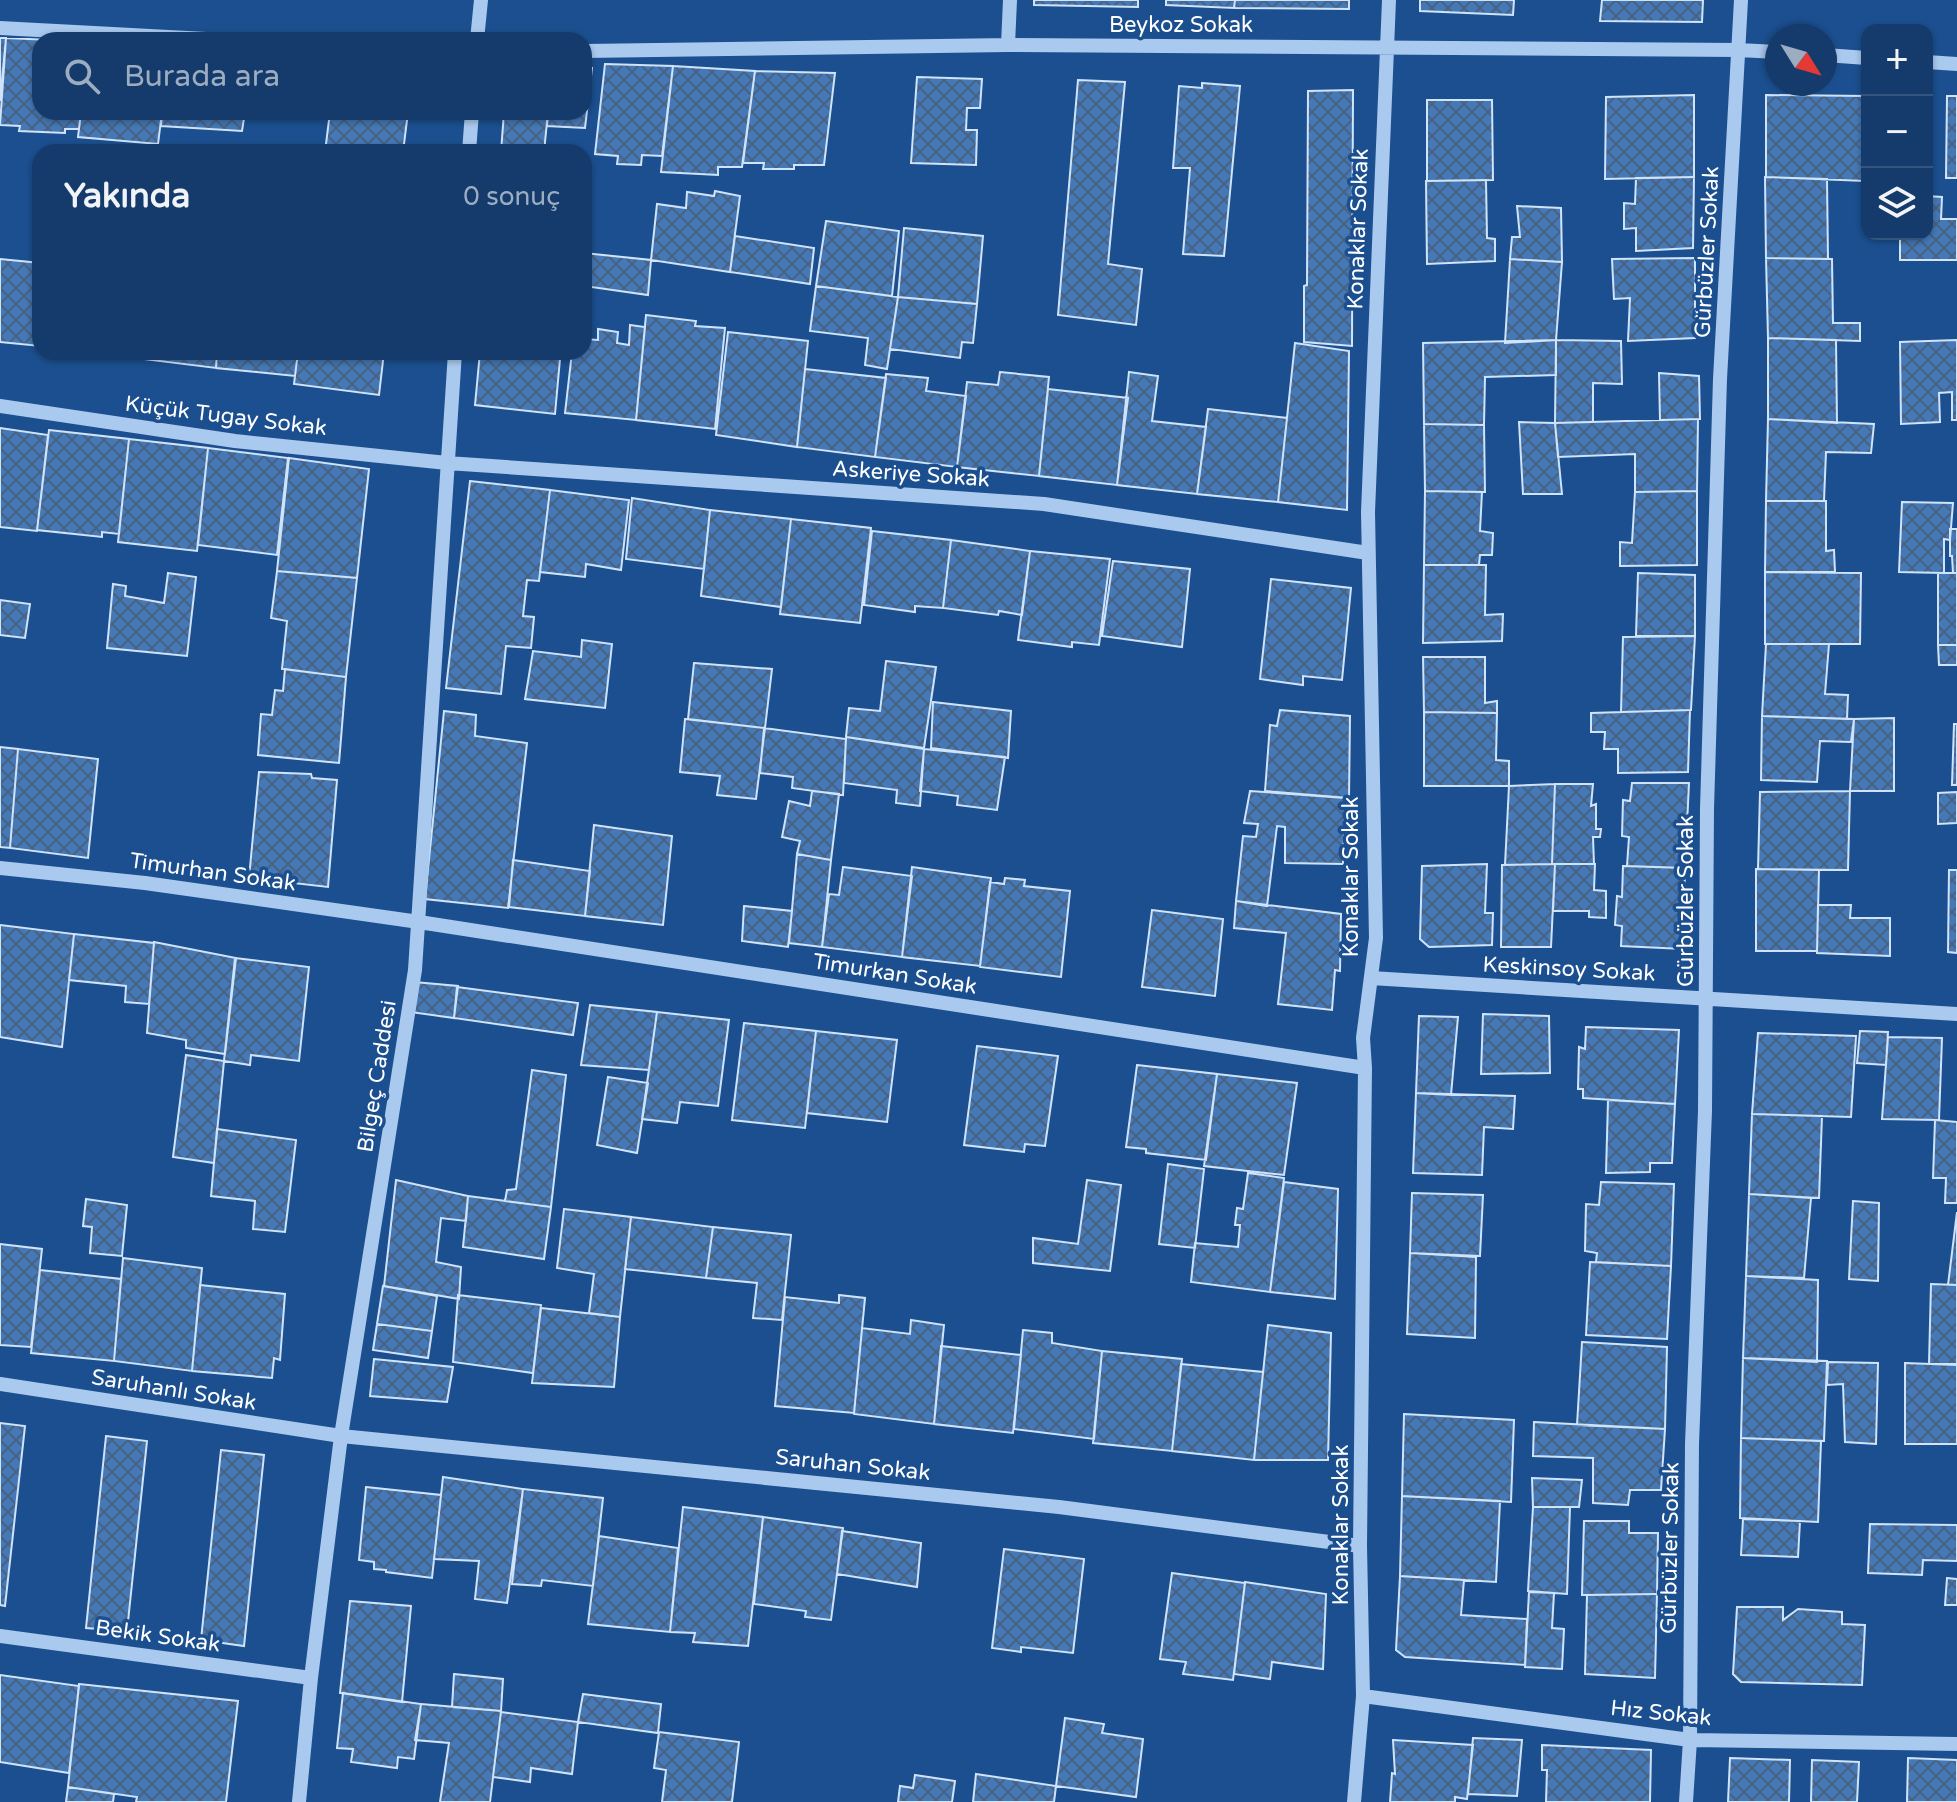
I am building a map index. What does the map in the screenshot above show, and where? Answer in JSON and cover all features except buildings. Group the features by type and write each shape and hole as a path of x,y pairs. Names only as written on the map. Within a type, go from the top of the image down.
{"street":[{"path":"478,32 481,0"},
{"path":"1008,45 1010,0"},
{"name":"Konaklar Sokak","path":"1354,1802 1363,1696 1360,1546 1363,1038 1376,938 1368,553 1389,0"},
{"name":"Gürbüzler Sokak","path":"1686,1802 1690,1740 1692,1444 1705,1111 1707,809 1720,379 1741,0"},
{"path":"0,28 75,32"},
{"name":"Beykoz Sokak","path":"592,51 1008,45 1765,51"},
{"path":"1837,56 1861,58"},
{"path":"1933,62 1957,64"},
{"path":"470,144 471,120"},
{"name":"Bilgeç Caddesi","path":"299,1802 341,1436 415,970 454,360"},
{"name":"Küçük Tugay Sokak","path":"0,406 235,441 447,463"},
{"name":"Askeriye Sokak","path":"447,463 1044,504 1368,553"},
{"name":"Timurhan Sokak","path":"0,868 145,883 419,922"},
{"name":"Timurkan Sokak","path":"419,922 1365,1068"},
{"name":"Keskinsoy Sokak","path":"1371,978 1957,1014"},
{"name":"Saruhanlı Sokak","path":"0,1384 341,1436"},
{"name":"Saruhan Sokak","path":"341,1436 1059,1507 1360,1546"},
{"name":"Bekik Sokak","path":"0,1636 311,1678"},
{"name":"Hız Sokak","path":"1363,1696 1690,1740 1957,1744"}]}
